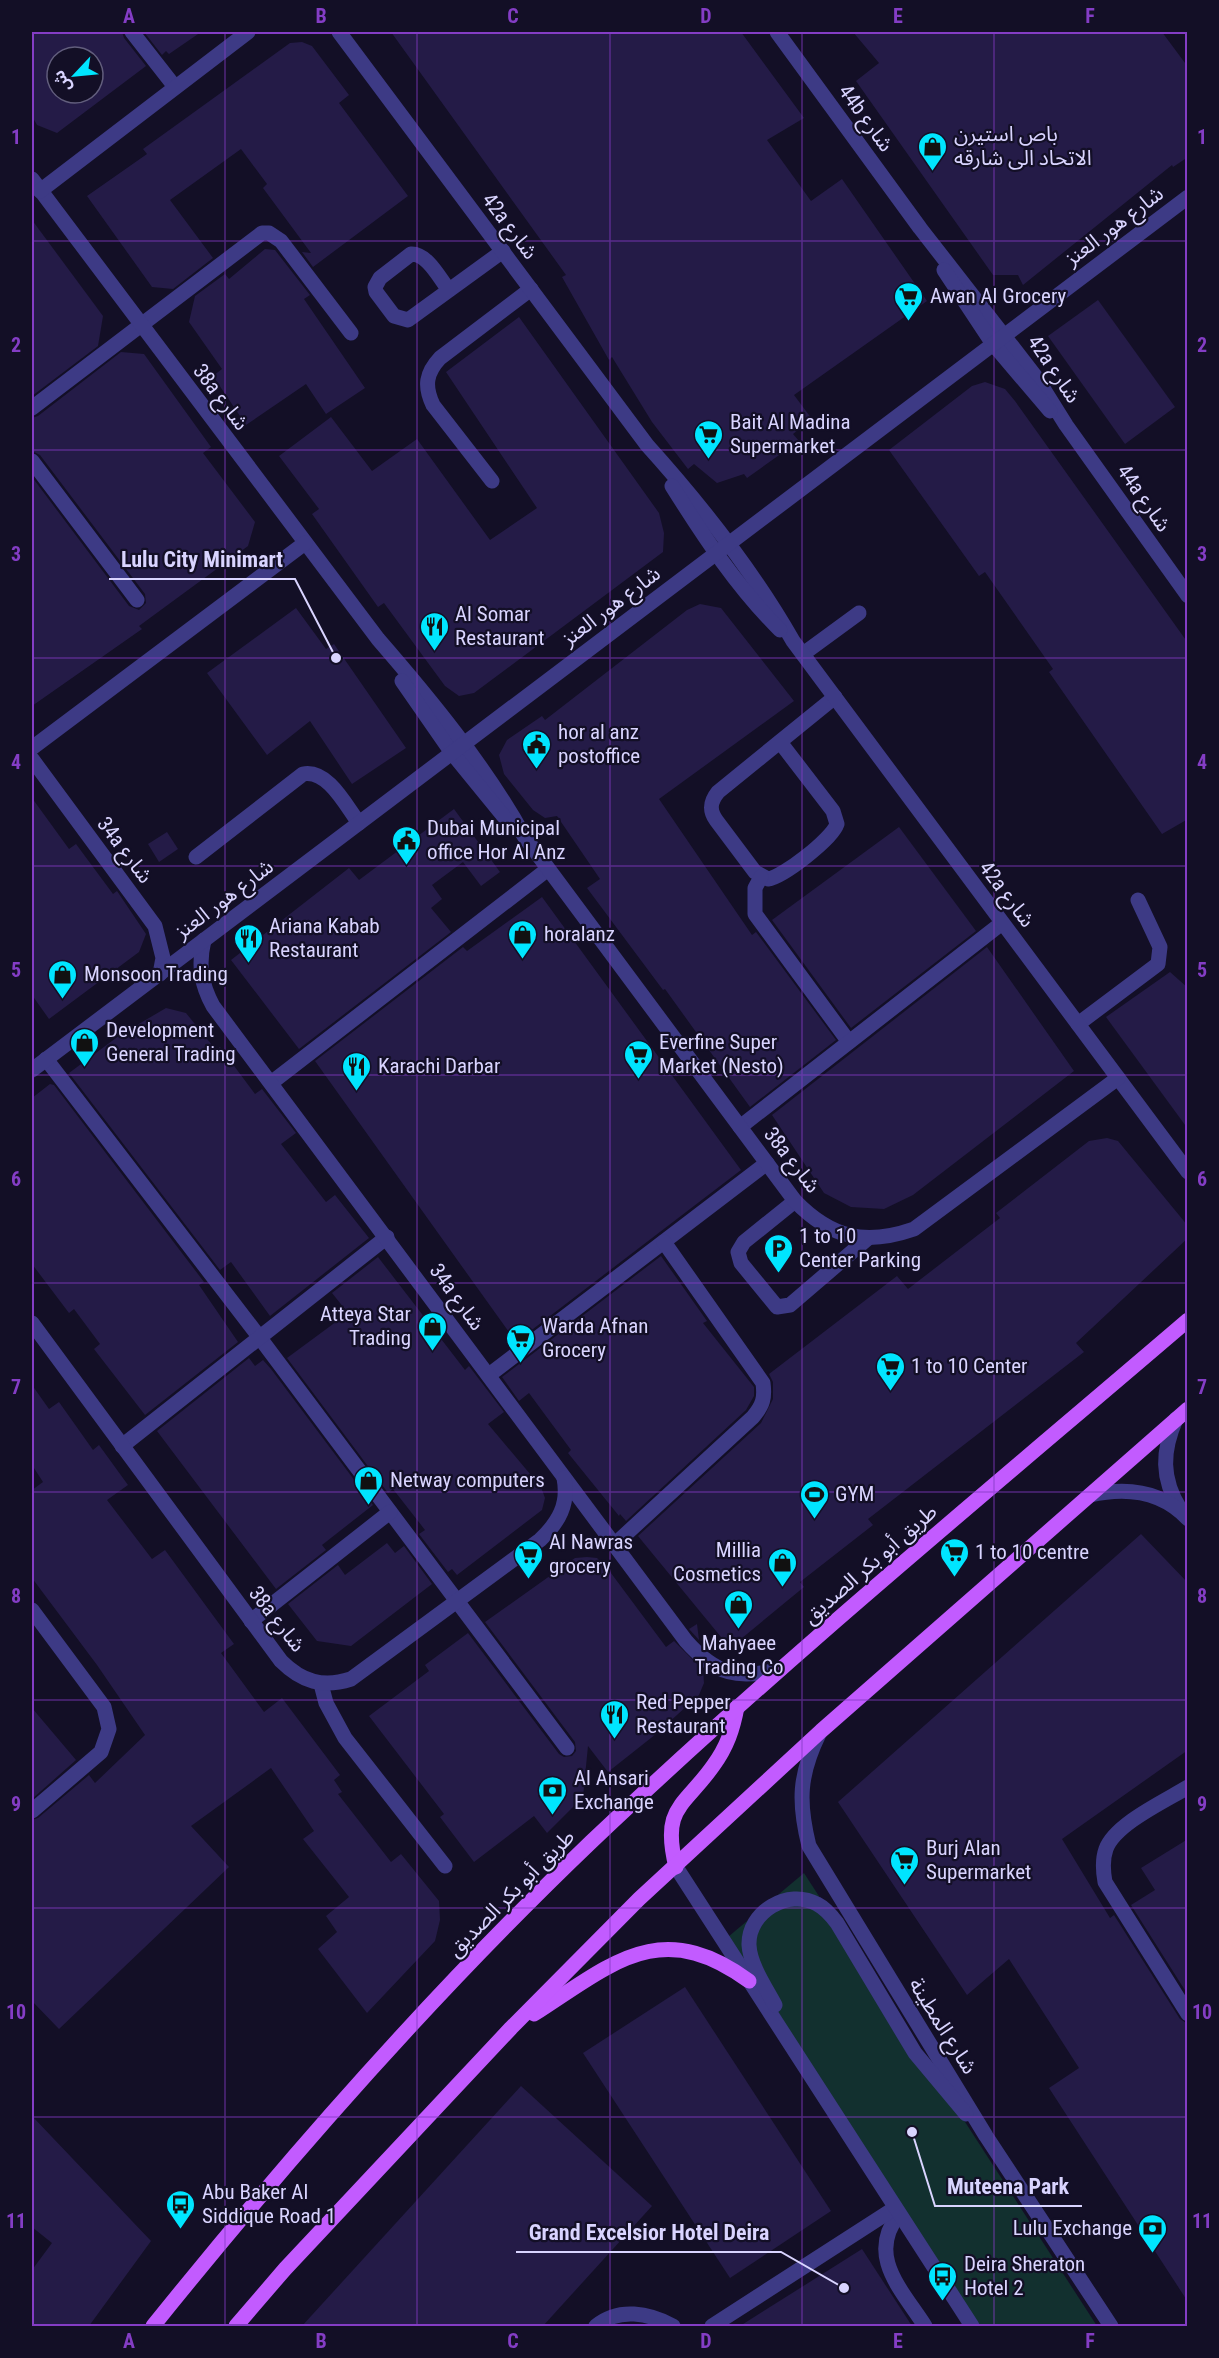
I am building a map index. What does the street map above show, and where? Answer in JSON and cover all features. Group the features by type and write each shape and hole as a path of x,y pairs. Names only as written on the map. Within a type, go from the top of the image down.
{"main road":[{"name":"طريق أبو بكر الصديق","path":"153,2326 375,2066 471,1963 590,1843 737,1707 1188,1320"},
{"path":"236,2326 293,2260 511,2028 639,1899 820,1731 1182,1414"},
{"path":"676,1867 670,1845 672,1822 681,1802 712,1769 724,1750 733,1729 737,1707"},
{"path":"511,2028 613,1963 640,1952 669,1948 698,1952 726,1964 749,1981"}],"street":[{"path":"132,32 175,87"},
{"path":"36,185 175,87 248,32"},
{"name":"42a شارع","path":"339,32 647,445 721,549 774,609 793,641 1188,1172"},
{"name":"44b شارع","path":"777,32 920,228"},
{"name":"38a شارع","path":"36,185 378,639 410,694 457,749 499,813 524,836 795,1201 810,1216 827,1228 867,1239 891,1237 914,1229 1118,1078"},
{"name":"شارع هور العنز","path":"32,1070 1188,197"},
{"name":"42a شارع","path":"920,228 999,340 1032,392 1066,425"},
{"path":"32,408 256,237 269,233 280,240 351,333"},
{"path":"449,290 425,260 416,254 406,257 380,278 375,287 376,292 394,316 408,320 503,251"},
{"path":"492,481 433,405 428,393 427,380 431,367 440,358 531,289"},
{"name":"44a شارع","path":"1066,425 1188,596"},
{"path":"32,461 137,600"},
{"path":"32,748 305,543"},
{"path":"803,654 859,613"},
{"path":"780,742 833,811 837,824 830,836 781,874 768,879 761,877 716,820 711,806 718,792 835,697"},
{"name":"34a شارع","path":"32,759 155,926 163,958 160,974"},
{"path":"196,858 303,774 311,772 325,780 359,823"},
{"path":"271,1083 548,869"},
{"path":"761,877 754,888 755,914 849,1042"},
{"path":"1078,1024 1158,964 1160,947 1138,900"},
{"path":"740,1127 1002,923"},
{"name":"34a شارع","path":"204,940 200,957 205,991 686,1641 704,1661 728,1673 755,1676 781,1669"},
{"path":"46,1059 260,1338 567,1748"},
{"path":"489,1375 767,1163"},
{"path":"795,1201 744,1242 738,1252 741,1263 777,1307 790,1305 867,1239"},
{"path":"122,1446 387,1237"},
{"path":"614,1545 753,1416 761,1407 765,1395 763,1383 664,1242"},
{"name":"38a شارع","path":"32,1323 251,1621 292,1672 306,1681 321,1684"},
{"path":"1182,1414 1166,1442 1164,1467 1170,1492 1185,1516"},
{"path":"445,1866 345,1738 330,1712 321,1684 351,1679 457,1602 553,1527 563,1511 567,1493 564,1477"},
{"path":"1090,1495 1114,1490 1139,1491 1162,1500 1185,1516"},
{"path":"251,1621 390,1512"},
{"path":"32,1610 104,1707 109,1729 101,1752 32,1811"},
{"name":"شارع المطينة","path":"820,1731 807,1758 801,1787 802,1817 809,1846 986,2136 1111,2326"},
{"path":"1188,1787 1114,1835 1106,1849 1103,1865 1105,1882 1188,2014"},
{"path":"676,1867 972,2326"},
{"path":"808,2073 753,1961 749,1945 752,1929 760,1915 772,1905 786,1899 801,1899 816,1903 828,1911 915,2053 949,2096 986,2136"},
{"path":"712,2326 897,2211"},
{"path":"897,2211 884,2242 885,2258 925,2326"},
{"path":"596,2326 618,2316 637,2313 657,2317 673,2326"}],"green space":[{"path":"804,1873 1097,2326 979,2326 728,1937"}],"building":[{"path":"32,32 122,32 124,38 146,66 105,97 105,45 45,45 45,105 94,105 57,133 37,125 32,116"},
{"path":"144,32 201,32 169,54 166,51 162,55"},
{"path":"391,32 741,32 804,118 767,140 811,201 842,179 927,301 794,395 812,419 793,434 799,441 747,478 744,474 717,483 694,464 688,469 652,422 612,357 609,360 562,277 566,275"},
{"path":"853,32 1162,32 1188,67 1188,157 1173,167 1172,165 1023,285 1018,275 993,275 856,81 879,63"},
{"path":"302,42 312,46 349,95 339,103 408,196 313,267 302,252 311,253 263,188 267,184 241,149 170,200 213,258 173,289 152,287 87,196 147,154 143,149 290,43"},
{"path":"32,220 103,316 98,346 32,396"},
{"path":"265,249 275,250 310,295 304,299 365,388 326,414 306,384 246,425 213,376 222,369 189,322 195,296 225,274 229,279"},
{"path":"1098,300 1175,407 1125,444 1048,336"},
{"path":"519,317 659,513 664,533 663,552 474,693 459,696 445,686 384,603 378,607 312,514 319,509 279,456 331,417 372,471 417,439 490,540 537,508 446,372"},
{"path":"121,352 144,354 211,447 203,453 255,522 248,546 139,626 142,629 32,706 32,477 129,606 139,610 146,603 145,594 40,455 32,451 32,418 38,416"},
{"path":"985,382 1005,389 1015,401 1188,643 1188,819 1162,834 1049,672 1053,669 985,572 979,576 889,450 972,386"},
{"path":"700,604 721,608 794,701 659,799 752,935 756,932 836,1040 750,1107 665,989 663,990 587,888 600,879 557,816 545,818 533,810 504,774 499,755 507,740 542,716 545,720 687,610"},
{"path":"296,608 326,649 334,644 406,748 352,784 310,721 267,755 207,673"},
{"path":"32,798 69,849 76,844 113,894 117,891 146,934 139,952 49,1019 32,995"},
{"path":"454,809 500,872 481,886 463,862 432,885 442,899 431,908 451,932 299,1049 231,960 349,868 359,880"},
{"path":"899,827 976,931 851,1028 772,920"},
{"path":"167,832 178,849 159,862 148,844"},
{"path":"542,897 741,1170 516,1342 315,1061 463,947 467,951"},
{"path":"987,947 1074,1071 913,1195 884,1209 851,1207 824,1193 772,1115"},
{"path":"1170,972 1188,988 1188,1129 1106,1017"},
{"path":"166,1008 186,1013 216,1050 220,1047 255,1094 262,1089 296,1133 281,1144 326,1202 335,1195 369,1238 270,1316 231,1262 220,1270 69,1073 120,1035"},
{"path":"50,1084 54,1085 204,1282 199,1285 238,1342 145,1415 94,1349 100,1344 74,1309 69,1313 32,1264 32,1098"},
{"path":"1107,1138 1118,1141 1188,1226 1188,1238 1076,1343 1084,1352 868,1519 873,1525 800,1582 804,1587 730,1648 638,1536 761,1423 773,1399 773,1382 769,1374 897,1276 908,1289 1000,1218 996,1213 1089,1141"},
{"path":"661,1256 707,1321 703,1323 754,1387 754,1396 746,1410 626,1521 620,1514 619,1516 568,1453 571,1450 529,1393 519,1401 502,1377"},
{"path":"378,1257 465,1370 469,1366 504,1412 488,1424 541,1487 545,1498 542,1510 457,1575 452,1569 448,1572 419,1534 425,1530 393,1489 388,1493 287,1358 348,1313 332,1293"},
{"path":"249,1358 255,1366 263,1360 271,1369 373,1505 322,1545 326,1550 276,1589 157,1431"},
{"path":"32,1385 49,1409 59,1402 93,1450 99,1445 128,1485 107,1500 152,1559 165,1550 234,1644 221,1653 264,1712 282,1698 340,1775 334,1780 342,1792 338,1794 391,1862 401,1854 439,1901 440,1920 435,1941 367,2013 318,1949 337,1932 326,1916 349,1897 303,1839 314,1831 271,1768 191,1826 229,1867 59,2029 32,2001 32,1820 38,1818 89,1775 95,1783 145,1735 97,1665 32,1578 32,1490 43,1482 32,1465"},
{"path":"1141,1534 1188,1583 1188,1750 1062,1839 1110,1918 1114,1915 1180,2019 1188,2024 1188,2302 1049,2088 1079,2068 1009,1959 967,1995 838,1802"},
{"path":"387,1543 395,1553 404,1546 432,1584 351,1646 317,1641 288,1604 338,1565 345,1575"},
{"path":"575,1558 597,1558 608,1569 666,1647 674,1641 703,1670 704,1683 699,1695 656,1734 608,1772 588,1746 583,1797 547,1833 534,1816 474,1862 440,1817 444,1814 369,1716 429,1671 425,1665 468,1633 559,1754 564,1757 572,1756 576,1751 575,1742 485,1622"},
{"path":"697,1624 699,1640 689,1629"},
{"path":"32,1708 76,1760 32,1799"},
{"path":"1188,1839 1188,1995 1131,1905 1155,1890 1141,1868"},
{"path":"685,1987 831,2211 730,2278 583,2053"},
{"path":"521,2086 652,2206 543,2326 302,2326"},
{"path":"32,2116 151,2241 89,2326 32,2326 32,2270 52,2243 32,2227"},
{"path":"862,2249 912,2326 740,2326"}],"place":[{"name":"باص استيرن الاتحاد الى شارقه","path":"933,172"},
{"name":"Awan Al Grocery","path":"909,322"},
{"name":"Bait Al Madina Supermarket","path":"709,460"},
{"name":"Al Somar Restaurant","path":"434,652"},
{"name":"Lulu City Minimart","path":"336,658"},
{"name":"hor al anz postoffice","path":"537,770"},
{"name":"Dubai Municipal office Hor Al Anz","path":"406,866"},
{"name":"horalanz","path":"523,960"},
{"name":"Ariana Kabab Restaurant","path":"248,964"},
{"name":"Monsoon Trading","path":"63,1000"},
{"name":"Development General Trading","path":"85,1068"},
{"name":"Everfine Super Market (Nesto)","path":"638,1080"},
{"name":"Karachi Darbar","path":"357,1092"},
{"name":"1 to 10 Center Parking","path":"778,1274"},
{"name":"Atteya Star Trading","path":"432,1352"},
{"name":"Warda Afnan Grocery","path":"521,1364"},
{"name":"1 to 10 Center","path":"890,1392"},
{"name":"Netway computers","path":"369,1506"},
{"name":"GYM","path":"814,1520"},
{"name":"1 to 10 centre","path":"954,1578"},
{"name":"Al Nawras grocery","path":"528,1580"},
{"name":"Millia Cosmetics","path":"782,1588"},
{"name":"Mahyaee Trading Co","path":"739,1630"},
{"name":"Red Pepper Restaurant","path":"615,1740"},
{"name":"Al Ansari Exchange","path":"553,1816"},
{"name":"Burj Alan Supermarket","path":"905,1886"},
{"name":"Muteena Park","path":"912,2132"},
{"name":"Abu Baker Al Siddique Road 1","path":"181,2230"},
{"name":"Lulu Exchange","path":"1153,2254"},
{"name":"Grand Excelsior Hotel Deira","path":"844,2288"},
{"name":"Deira Sheraton Hotel 2","path":"943,2302"}]}
